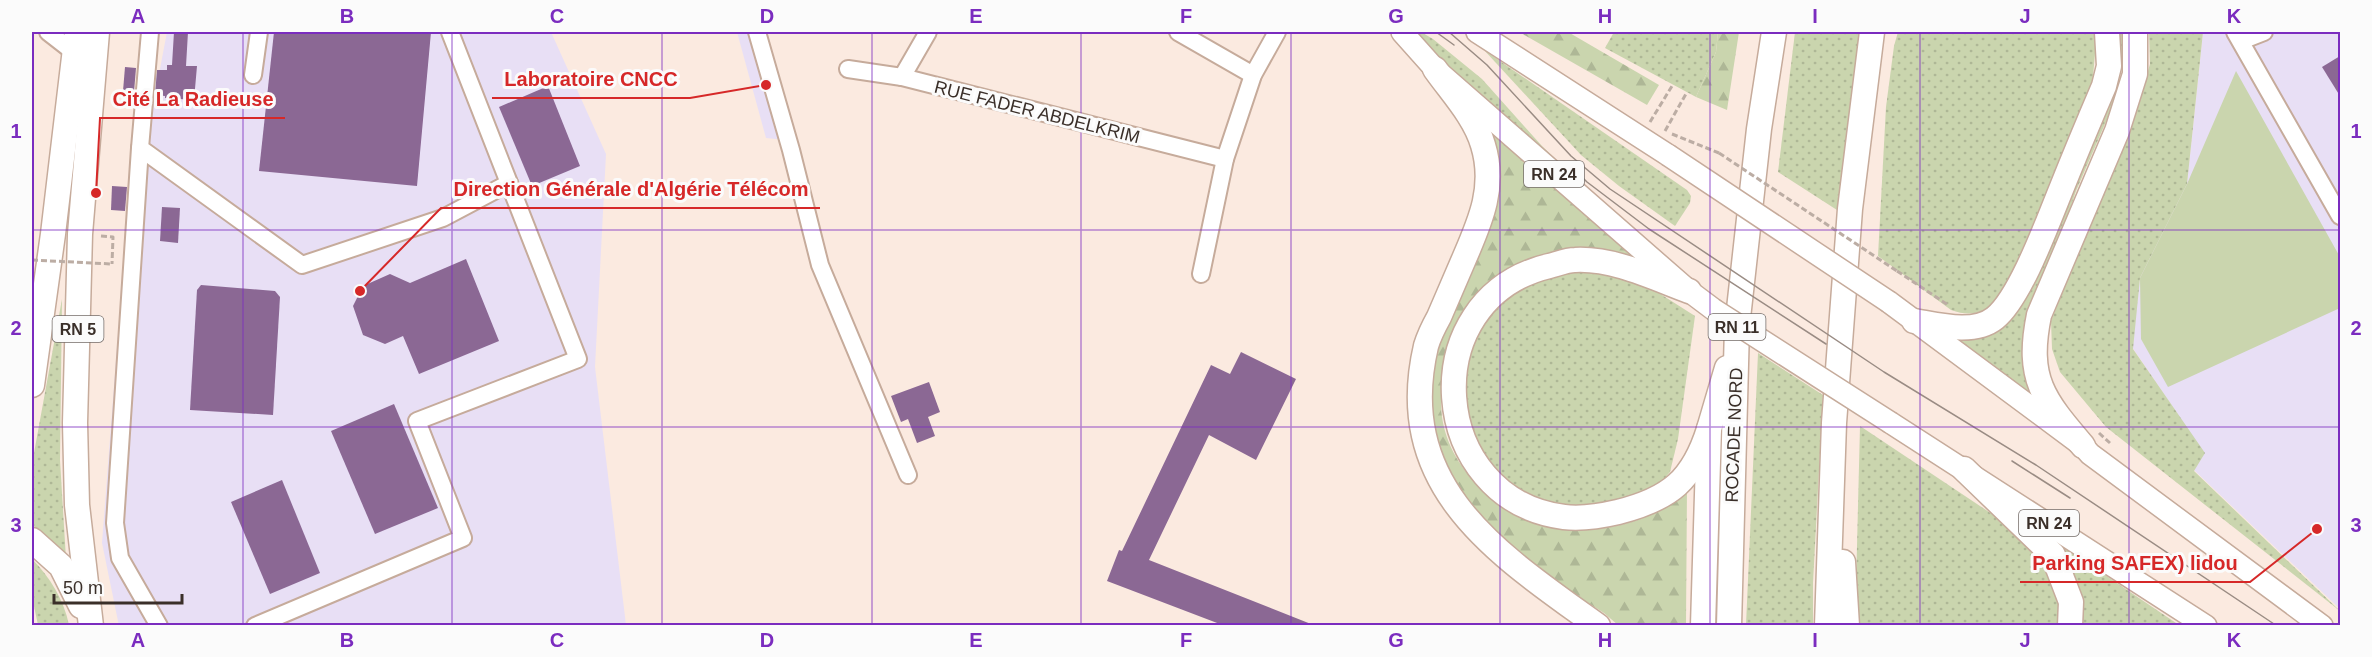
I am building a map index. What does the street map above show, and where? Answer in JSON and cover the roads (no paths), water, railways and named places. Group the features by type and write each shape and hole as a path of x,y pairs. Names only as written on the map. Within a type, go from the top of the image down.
{"highway":[{"name":"RN 5","path":"90,626 77,505 75,423 80,234 97,32"},
{"name":"ROCADE NORD","path":"1729,626 1737,334 1759,129 1774,32"},
{"path":"1827,626 1834,423 1850,209 1872,32"},
{"path":"1850,209 1884,32"},
{"path":"1914,321 1947,326 1974,326 1994,319 2008,303 2032,258 2104,86 2109,66 2107,32"},
{"path":"2090,439 2055,413 2040,388 2035,369 2035,335 2039,315 2117,131 2135,74 2135,32"},
{"name":"RN 5","path":"32,385 76,42"},
{"path":"1435,69 1471,119 1484,146 1488,180 1484,212 1427,344 1419,396 1425,439 1442,483 1474,528 1517,567 1598,626"},
{"path":"1689,291 1634,271 1604,263 1575,260 1516,276 1495,291 1480,308 1460,346 1453,392 1455,417 1466,448 1488,478 1504,493 1543,513 1565,518 1603,515 1630,509 1668,493 1697,462 1737,334"},
{"path":"1834,423 1842,510 1847,626"},
{"path":"1703,626 1709,429"},
{"path":"1964,469 2053,555 2071,602 2070,626"},
{"path":"32,540 61,566 78,596 90,626"}],"main road":[{"name":"RN 24","path":"1402,32 1435,69 1689,291 1713,309 2206,626"},
{"path":"1477,32 1668,155 2090,439 2090,454 2322,626"}],"street":[{"path":"48,32 76,42"},
{"path":"150,32 115,523 120,558 159,626"},
{"path":"253,75 259,32"},
{"path":"255,626 463,538 417,420 578,359 450,32"},
{"path":"757,32 791,150 820,265 908,475"},
{"path":"902,77 928,32"},
{"path":"1178,32 1253,75"},
{"path":"1201,274 1225,159 1253,75 1277,32"},
{"path":"2264,32 2238,36 2340,216"},
{"name":"RUE FADER ABDELKRIM","path":"848,69 902,77 1225,159"},
{"path":"140,148 302,266 443,218 509,183"}],"tram line":[{"path":"1436,32 1454,45"},
{"path":"1449,32 1487,65 1571,156 1610,189 1884,372 2036,465 2277,626"},
{"path":"1571,166 1587,182 1649,229 1826,344"},
{"path":"2012,461 2070,498"}],"place":[{"name":"Laboratoire CNCC","path":"766,85"},
{"name":"Cité La Radieuse","path":"96,193"},
{"name":"Direction Générale d'Algérie Télécom","path":"360,291"},
{"name":"Parking SAFEX) lidou","path":"2317,529"}]}
